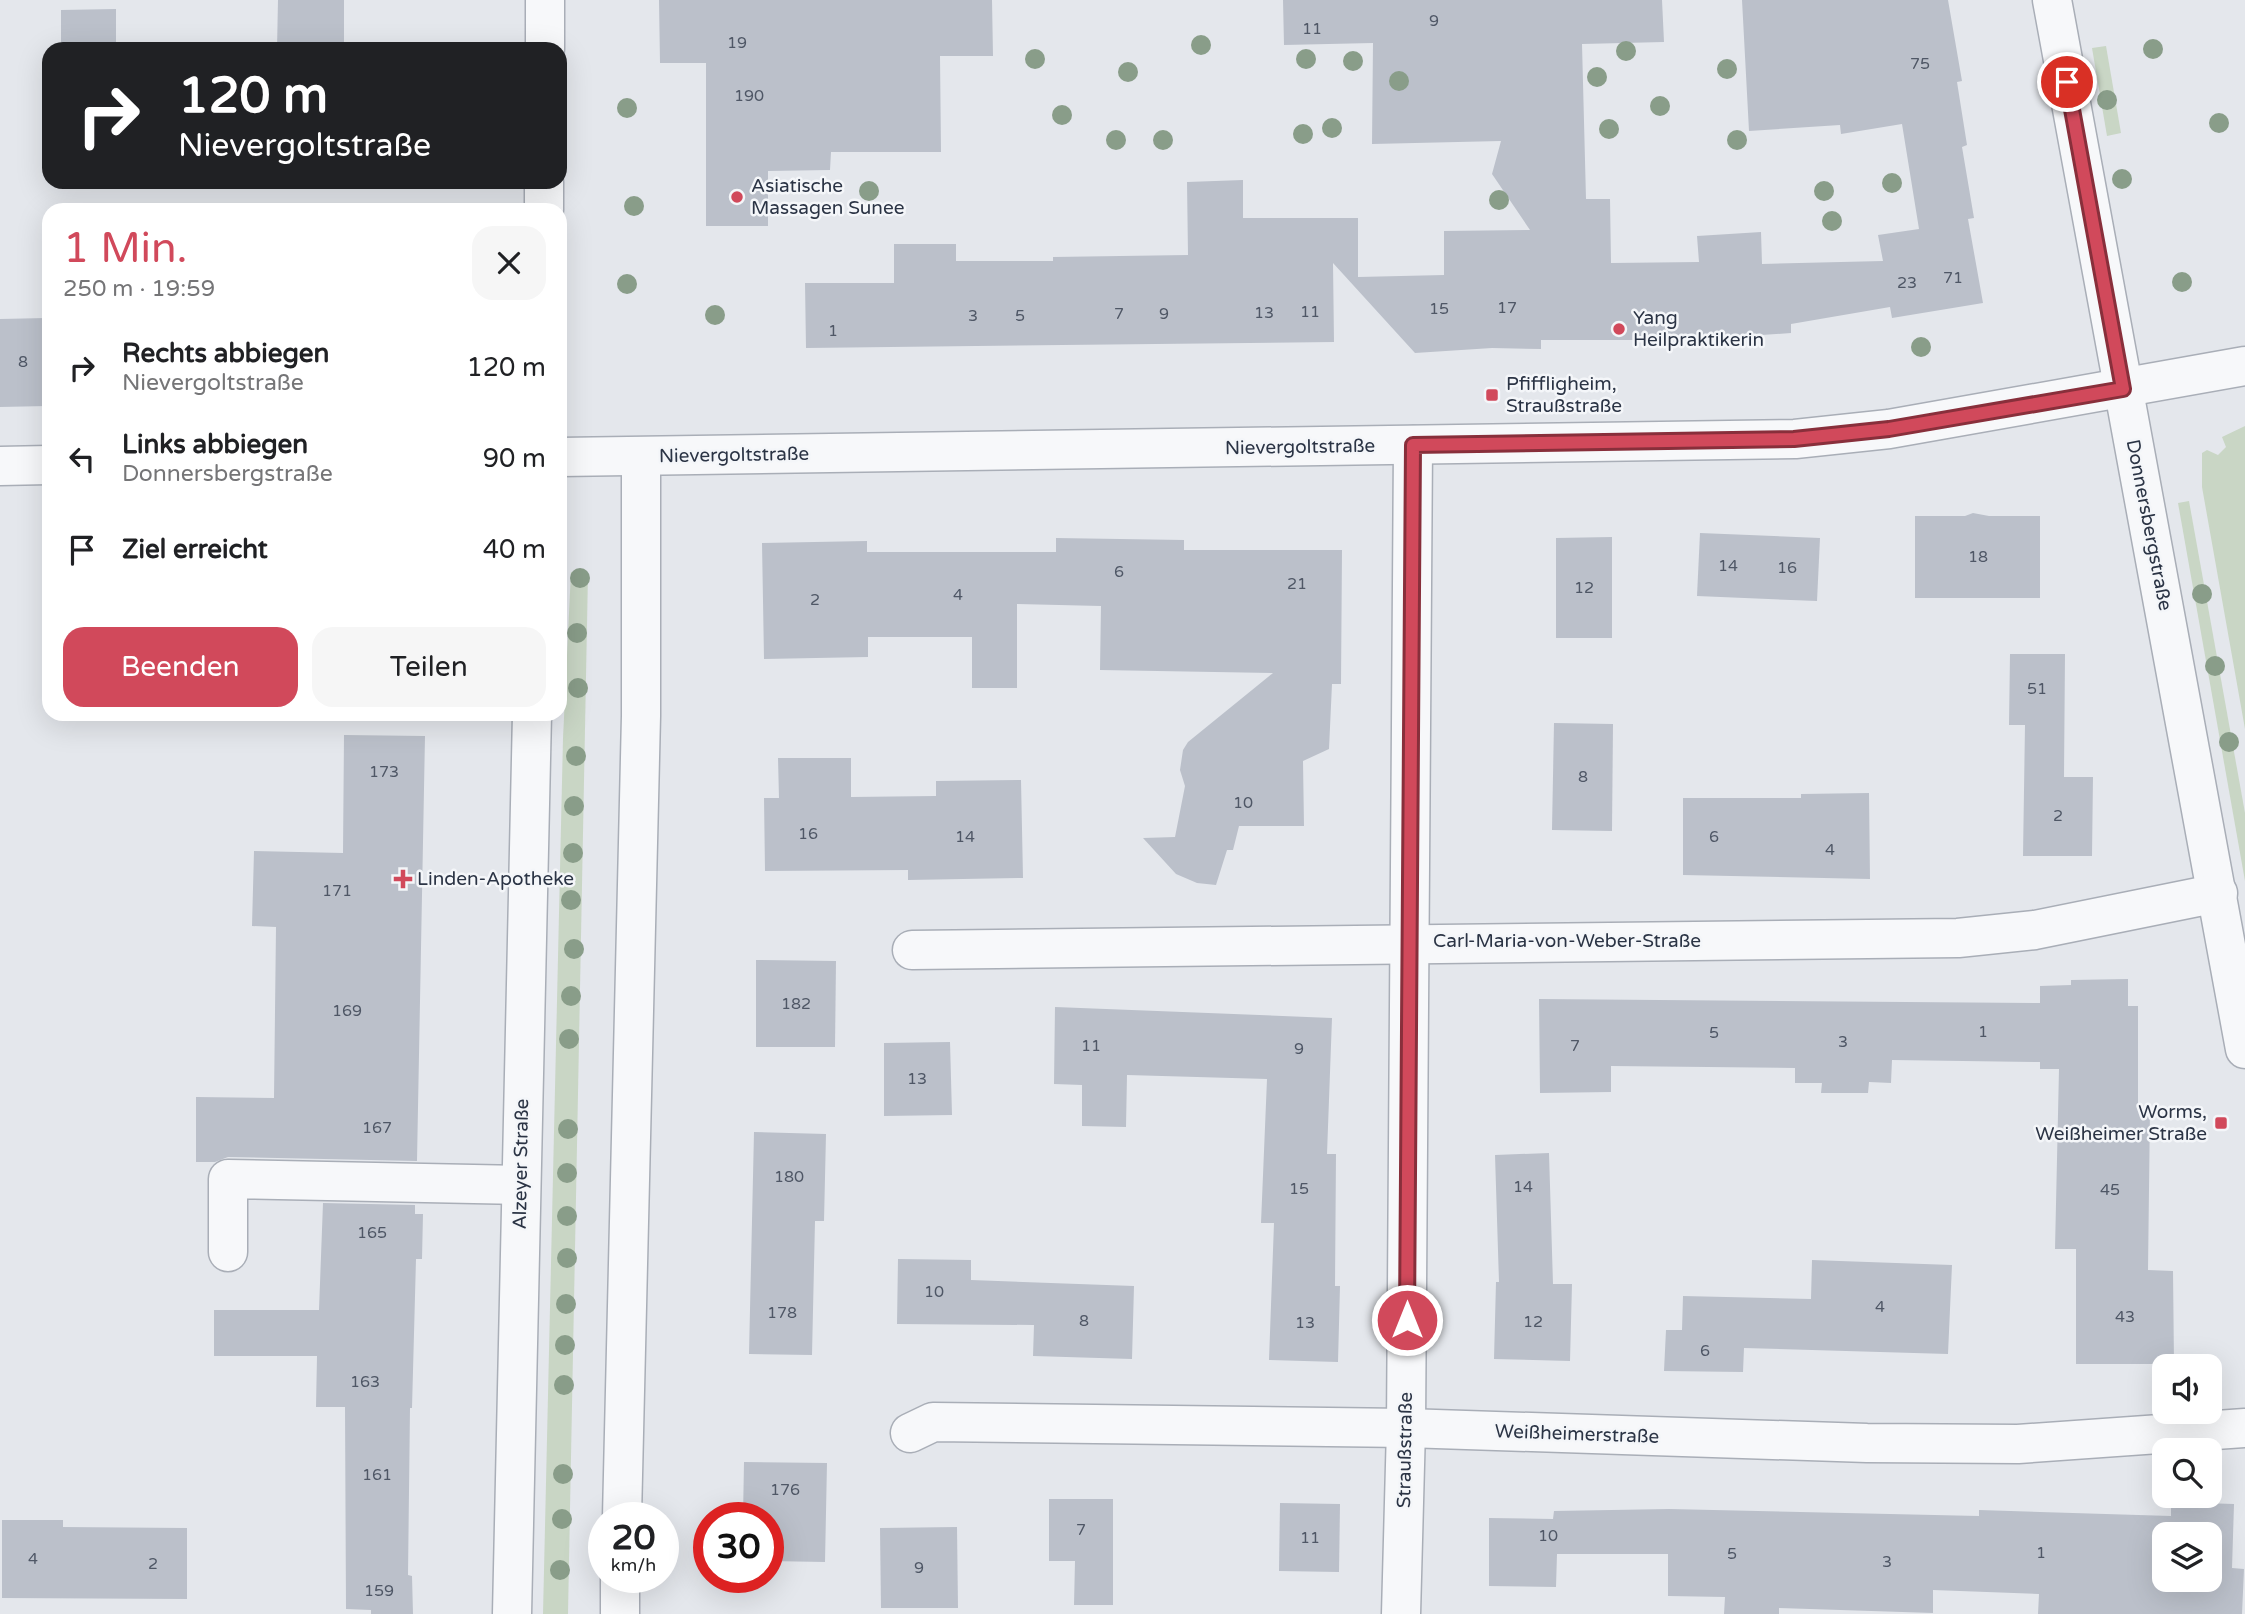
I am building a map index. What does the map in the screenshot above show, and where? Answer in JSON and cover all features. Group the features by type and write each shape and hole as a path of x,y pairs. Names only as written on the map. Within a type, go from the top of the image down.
{"street":[{"path":"545,0 545,42"},
{"name":"Donnersbergstraße","path":"2052,0 2245,1049"},
{"name":"Nievergoltstraße","path":"567,457 1794,439 1889,429 2245,366"},
{"name":"Straußstraße","path":"1401,1614 1406,1428 1413,445"},
{"path":"622,1502 641,716 641,457"},
{"path":"0,466 42,465"},
{"name":"Alzeyer Straße","path":"512,1614 532,721"},
{"name":"Carl-Maria-von-Weber-Straße","path":"912,950 1409,942 1958,938 2035,930 2218,894"},
{"path":"228,1252 228,1179 520,1185"},
{"name":"Weißheimerstraße","path":"910,1433 933,1422 1406,1428 1867,1443 2018,1444 2245,1428"},
{"path":"620,1614 621,1593"}],"green space":[{"path":"2106,46 2121,133 2107,136 2092,48"},
{"path":"2245,426 2245,729 2202,487 2202,453 2207,450 2218,455 2226,447 2222,437"},
{"path":"2189,501 2245,813 2245,881 2178,503"},
{"path":"571,572 588,573 568,1614 543,1614 563,738 564,721 567,721"}],"building":[{"path":"278,0 344,0 344,42 277,42"},
{"path":"659,0 992,0 993,56 940,56 941,152 831,152 830,170 768,171 768,226 706,226 706,63 660,63"},
{"path":"1283,0 1662,0 1664,42 1582,44 1586,199 1610,199 1611,263 1699,262 1697,236 1761,232 1762,264 1883,261 1878,235 1919,229 1902,124 1841,134 1840,125 1749,131 1742,0 1948,0 1962,81 1957,82 1967,145 1962,147 1974,218 1968,219 1983,303 1892,318 1890,307 1791,324 1791,333 1687,340 1541,340 1541,349 1492,348 1415,353 1333,263 1334,342 806,348 805,283 894,283 894,244 956,244 956,261 1053,261 1053,257 1188,255 1187,182 1243,180 1243,218 1358,218 1358,277 1444,275 1444,231 1530,230 1492,174 1501,141 1372,144 1373,43 1284,45"},
{"path":"116,9 116,42 61,42 61,10"},
{"path":"42,318 42,406 0,407 0,319"},
{"path":"1973,513 1989,516 2040,516 2040,598 1915,598 1915,516 1965,516"},
{"path":"1700,533 1820,538 1817,601 1697,596"},
{"path":"1612,537 1612,638 1556,638 1556,538"},
{"path":"1056,538 1184,540 1184,550 1342,550 1341,684 1332,684 1329,749 1303,761 1304,826 1239,826 1233,850 1227,850 1216,885 1197,883 1176,874 1143,838 1175,837 1185,786 1180,770 1183,750 1188,742 1273,673 1100,670 1101,606 1017,604 1017,688 972,688 972,637 868,637 868,657 764,659 762,543 867,541 867,552 1056,552"},
{"path":"2010,654 2065,654 2064,777 2093,777 2092,856 2023,856 2025,725 2009,725"},
{"path":"1554,723 1613,724 1612,831 1552,830"},
{"path":"344,735 425,736 417,1161 228,1157 215,1162 196,1162 196,1097 274,1098 276,927 252,926 254,851 343,853"},
{"path":"778,758 851,758 851,797 936,796 936,781 1021,780 1023,878 908,880 908,870 765,871 764,798 779,798"},
{"path":"1869,793 1870,879 1683,875 1683,798 1801,798 1801,794"},
{"path":"756,960 836,961 835,1047 756,1047"},
{"path":"2128,979 2128,1006 2138,1006 2138,1109 2150,1109 2148,1270 2173,1271 2174,1354 2152,1354 2152,1364 2076,1364 2076,1249 2055,1249 2059,1069 2040,1069 2040,1062 1892,1060 1891,1083 1869,1082 1868,1093 1821,1093 1822,1083 1795,1083 1795,1068 1611,1066 1611,1092 1540,1093 1539,999 2040,1003 2040,986 2071,985 2071,980"},
{"path":"1055,1007 1332,1018 1327,1154 1336,1154 1335,1286 1340,1286 1338,1362 1269,1360 1274,1223 1261,1223 1267,1079 1127,1075 1126,1127 1082,1126 1082,1085 1054,1084"},
{"path":"950,1042 952,1115 884,1116 884,1043"},
{"path":"754,1132 826,1134 824,1221 815,1221 812,1355 749,1354"},
{"path":"1549,1153 1553,1284 1572,1284 1570,1361 1494,1359 1496,1282 1499,1282 1495,1155"},
{"path":"323,1203 415,1205 415,1214 423,1214 422,1259 416,1259 410,1408 408,1575 412,1576 413,1614 371,1614 371,1610 346,1609 345,1407 316,1407 317,1356 214,1356 214,1310 319,1310"},
{"path":"898,1259 971,1260 971,1280 1134,1286 1132,1359 1033,1356 1034,1325 897,1324"},
{"path":"1812,1260 1952,1265 1948,1354 1744,1348 1743,1372 1664,1371 1666,1330 1682,1330 1683,1296 1811,1299"},
{"path":"744,1462 827,1463 825,1562 784,1561 784,1502 743,1502"},
{"path":"1049,1499 1113,1499 1113,1605 1074,1605 1075,1561 1049,1561"},
{"path":"1280,1503 1340,1504 1339,1572 1279,1571"},
{"path":"2222,1504 2234,1504 2232,1568 2244,1569 2242,1614 2038,1614 2039,1594 1933,1590 1933,1613 1779,1608 1779,1614 1724,1614 1725,1597 1668,1596 1668,1554 1557,1554 1556,1587 1489,1586 1489,1518 1553,1519 1554,1511 1669,1509 1979,1516 1979,1510 2171,1516 2171,1508 2222,1508"},
{"path":"2,1520 63,1520 63,1527 187,1528 187,1599 2,1598"},
{"path":"957,1527 958,1608 881,1608 880,1528"}],"place":[{"name":"Asiatische Massagen Sunee","path":"737,197"},
{"name":"Yang Heilpraktikerin","path":"1619,329"},
{"name":"Pfiffligheim, Straußstraße","path":"1492,395"},
{"name":"Linden-Apotheke","path":"403,879"},
{"name":"Worms, Weißheimer Straße","path":"2221,1123"}],"route":[{"path":"1407,1320 1413,445 1794,439 1889,429 2123,389 2067,82"}]}
